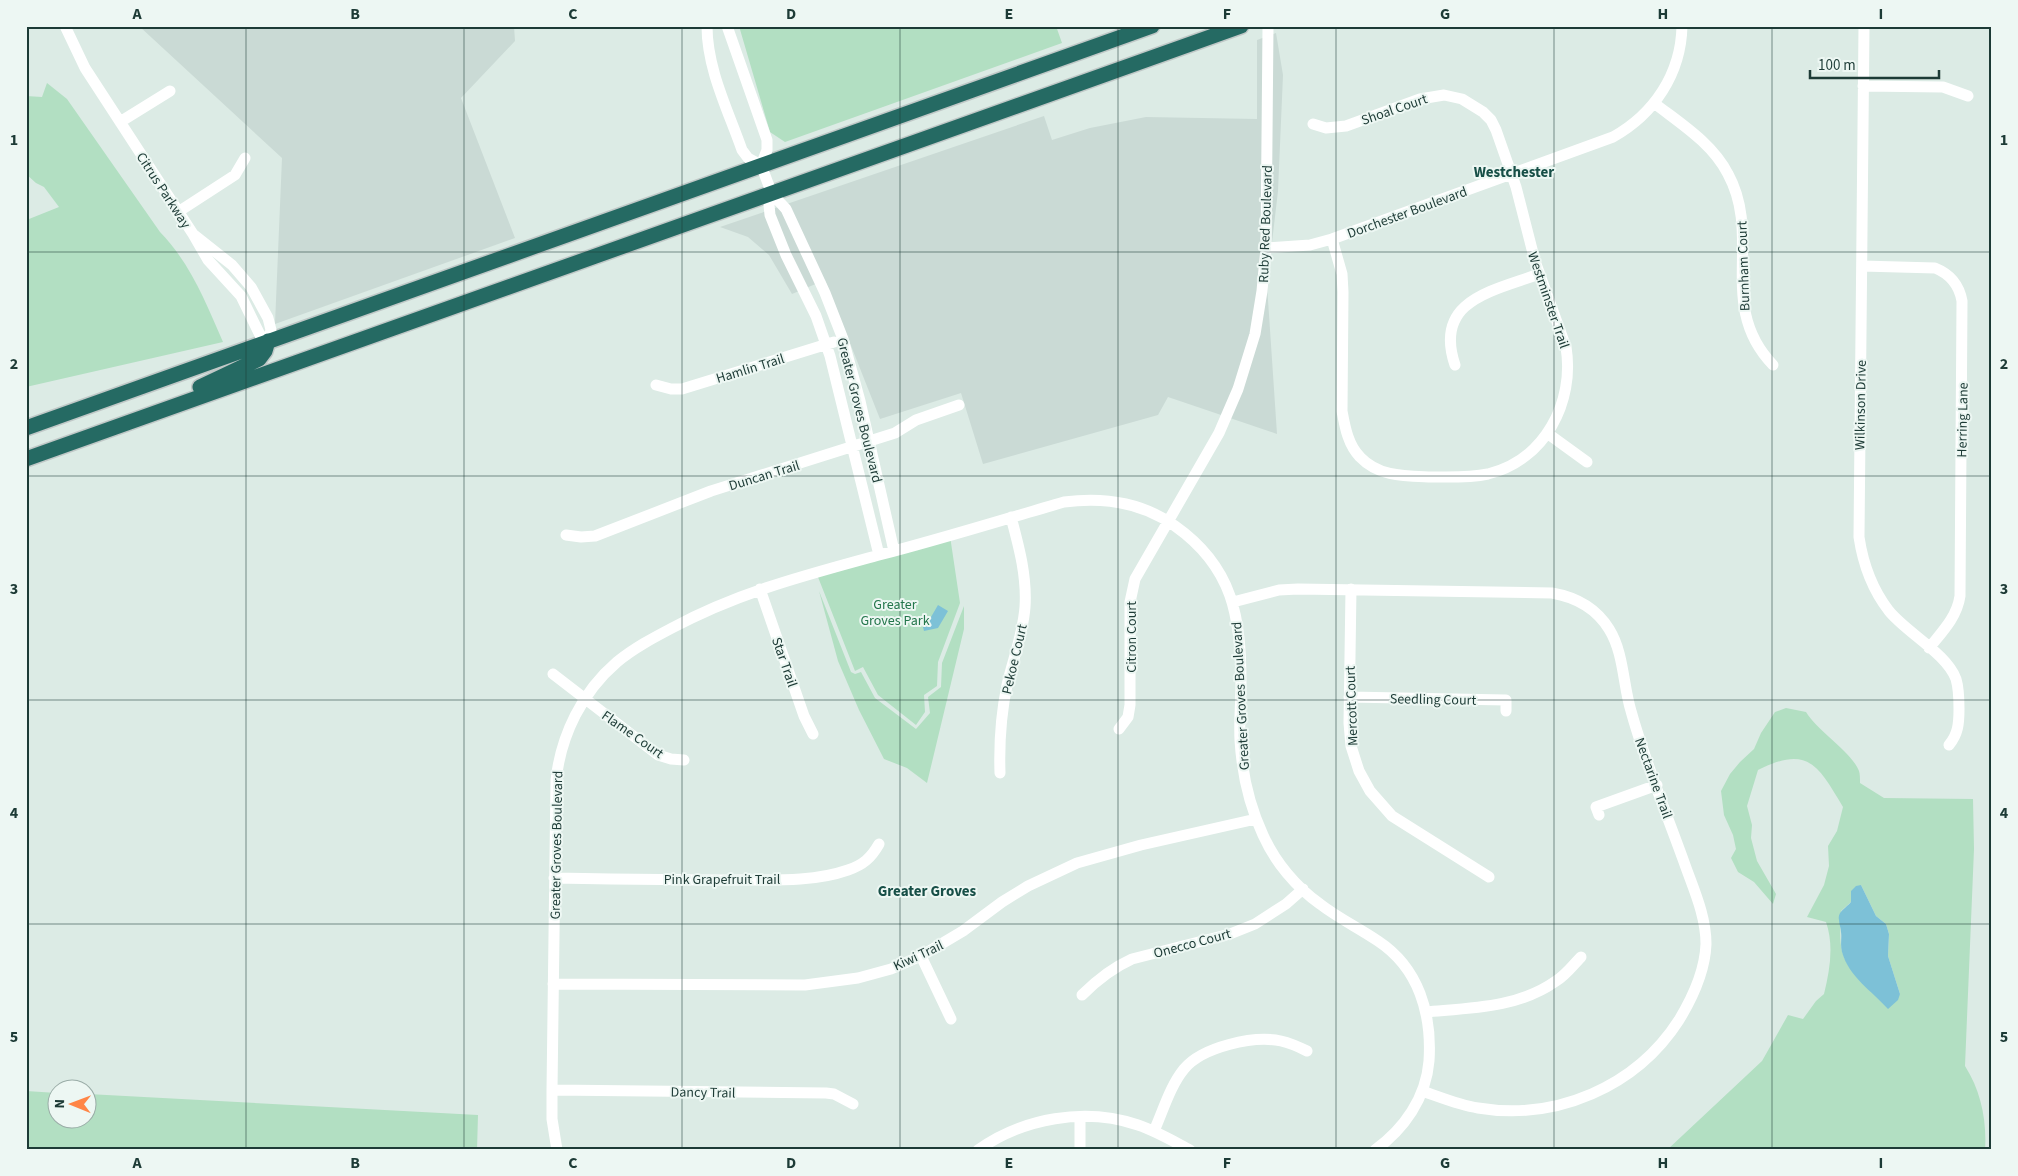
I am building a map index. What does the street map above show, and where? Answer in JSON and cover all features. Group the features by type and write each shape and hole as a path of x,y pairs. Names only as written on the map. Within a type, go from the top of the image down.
{"highway":[{"path":"26,428 1152,26"},
{"path":"1062,90 1067,81 1075,76 1211,26"},
{"path":"26,459 1241,26"},
{"path":"58,448 65,438 77,430 202,387 254,361 263,355 268,341"}],"street":[{"name":"Citrus Parkway","path":"65,26 85,68 193,234 232,265 251,287 268,318 271,330 268,341"},
{"path":"706,26 712,66 742,150 748,158 761,165 767,150 767,140 727,26"},
{"name":"Ruby Red Boulevard","path":"1168,521 1219,433 1238,389 1255,334 1266,248 1268,26"},
{"name":"Dorchester Boulevard","path":"1266,248 1310,245 1332,239 1613,137 1634,124 1665,88 1676,64 1682,26"},
{"name":"Wilkinson Drive","path":"1864,26 1858,518 1861,547 1868,574 1883,603 1898,622 1946,663 1954,674 1958,686 1958,729 1949,746"},
{"path":"1863,86 1943,87 1968,96"},
{"path":"120,122 170,91"},
{"name":"Shoal Court","path":"1314,124 1326,128 1346,126 1432,96 1453,96 1474,105"},
{"name":"Burnham Court","path":"1654,103 1708,146 1732,181 1742,220 1743,312 1753,337 1773,365"},
{"name":"Westminster Trail","path":"1332,239 1342,274 1342,411 1350,442 1359,456 1376,468 1399,476 1475,476 1496,471 1518,461 1535,447 1547,434 1564,402 1568,375 1566,347 1539,274 1531,248 1523,208 1496,130 1491,120 1474,105"},
{"path":"178,212 235,175 245,158"},
{"name":"Greater Groves Boulevard","path":"761,165 772,194 786,210 825,293 843,339 894,551"},
{"name":"Greater Groves Boulevard","path":"772,194 769,206 770,215 786,255 813,309 827,344 879,555"},
{"path":"193,234 208,260 241,296 260,335 268,341"},
{"path":"223,275 232,265"},
{"name":"Herring Lane","path":"1862,266 1935,268 1954,280 1960,290 1962,300 1960,596 1958,608 1952,619 1929,648"},
{"path":"1455,365 1451,352 1450,338 1454,319 1462,308 1481,295 1539,274"},
{"name":"Hamlin Trail","path":"656,385 671,389 682,389 843,339"},
{"name":"Duncan Trail","path":"566,535 595,536 711,491 895,433 916,420 959,405"},
{"path":"1547,434 1587,462"},
{"name":"Greater Groves Boulevard","path":"557,1150 552,1119 552,1090 557,771 566,736 585,699 606,673 631,651 688,619 722,603 760,589 1064,502 1102,499 1121,502 1168,521 1206,554 1222,578 1233,602 1240,643 1240,738 1242,762 1246,787 1256,819 1273,854 1303,889 1333,913 1388,949 1411,975 1419,988 1426,1012 1430,1048 1422,1091 1408,1118 1396,1132 1375,1150"},
{"name":"Pekoe Court","path":"1000,772 999,747 1003,706 1020,641 1025,606 1023,564 1011,517"},
{"name":"Citron Court","path":"1119,730 1128,717 1130,705 1130,602 1133,587 1139,571 1168,521"},
{"name":"Nectarine Trail","path":"1233,602 1279,590 1298,588 1552,593 1584,604 1601,619 1613,636 1631,712 1700,905 1706,942 1702,970 1696,987 1686,1008 1661,1044 1635,1069 1608,1087 1577,1101 1558,1106 1516,1111 1494,1110 1459,1104 1422,1091"},
{"name":"Star Trail","path":"760,589 812,734"},
{"name":"Mercott Court","path":"1351,589 1351,746 1359,771 1370,791 1381,805 1399,821 1489,876"},
{"name":"Flame Court","path":"553,674 658,755 671,760 684,760"},
{"name":"Seedling Court","path":"1350,697 1506,700 1506,711"},
{"path":"1599,816 1596,807 1657,785"},
{"name":"Kiwi Trail","path":"553,984 805,985 858,978 921,956 964,932 1002,902 1028,886 1077,863 1141,845 1256,819"},
{"name":"Pink Grapefruit Trail","path":"554,878 726,880 809,877 847,871 860,866 872,856 879,844"},
{"name":"Onecco Court","path":"1082,995 1098,979 1119,965 1132,959 1230,934 1255,924 1286,904 1303,889"},
{"path":"921,956 951,1020"},
{"path":"1426,1012 1488,1007 1524,998 1556,981 1581,957"},
{"path":"1154,1131 1179,1075 1202,1054 1224,1046 1269,1040 1290,1043 1307,1051"},
{"name":"Dancy Trail","path":"552,1090 826,1093 834,1094 852,1104"},
{"path":"1080,1117 1080,1150"},
{"path":"978,1150 1006,1132 1018,1127 1054,1119 1098,1117 1129,1122 1154,1131 1190,1150"}],"shaded area":[{"path":"139,26 514,26 515,41 461,98 515,238 275,324 282,158"},
{"path":"1276,33 1283,75 1278,191 1267,285 1277,434 1168,397 1158,415 983,464 961,393 880,419 825,280 792,294 769,255 748,237 720,227 1044,116 1052,140 1090,128 1146,117 1257,119 1257,40"}],"green space":[{"path":"739,26 1056,26 1062,43 785,142 770,132"},
{"path":"47,83 67,99 160,232 181,257 197,284 223,342 26,387 26,222 59,207 44,187 26,174 26,96 42,97"},
{"name":"Greater Groves Park","path":"950,536 960,603 938,662 937,686 924,695 925,712 916,725 878,695 863,667 855,671 816,572"},
{"path":"819,591 851,672 855,674 861,672 875,698 916,729 930,713 928,697 941,687 942,663 964,606 964,629 927,783 907,768 884,759 859,710 838,661"},
{"path":"1786,708 1806,712 1818,727 1849,756 1859,772 1860,783 1884,798 1973,799 1974,849 1965,1066 1971,1076 1982,1106 1985,1150 1667,1150 1762,1061 1788,1015 1803,1019 1816,1001 1824,994 1830,958 1830,940 1826,922 1807,917 1824,885 1829,866 1828,846 1837,831 1843,807 1818,770 1810,763 1789,759 1758,770 1747,806 1752,825 1751,838 1757,861 1776,894 1773,904 1754,882 1738,872 1731,858 1736,849 1733,835 1724,815 1721,791 1730,774 1754,749 1761,733 1775,712","holes":["1861,885 1876,916 1886,924 1889,934 1888,956 1900,994 1888,1008 1855,975 1845,960 1841,946 1841,911 1851,902"]},
{"path":"26,1091 48,1092 48,1128 98,1128 98,1095 478,1115 477,1150 26,1150"}],"water":[{"path":"938,605 948,611 938,628 924,631 921,619 931,617"},
{"path":"1861,885 1876,916 1886,924 1889,934 1888,956 1900,994 1898,1000 1888,1009 1855,976 1845,961 1841,949 1839,915 1851,902 1851,891 1856,886"}],"district":[{"name":"Westchester","path":"1514,172"},
{"name":"Greater Groves","path":"927,891"}]}
